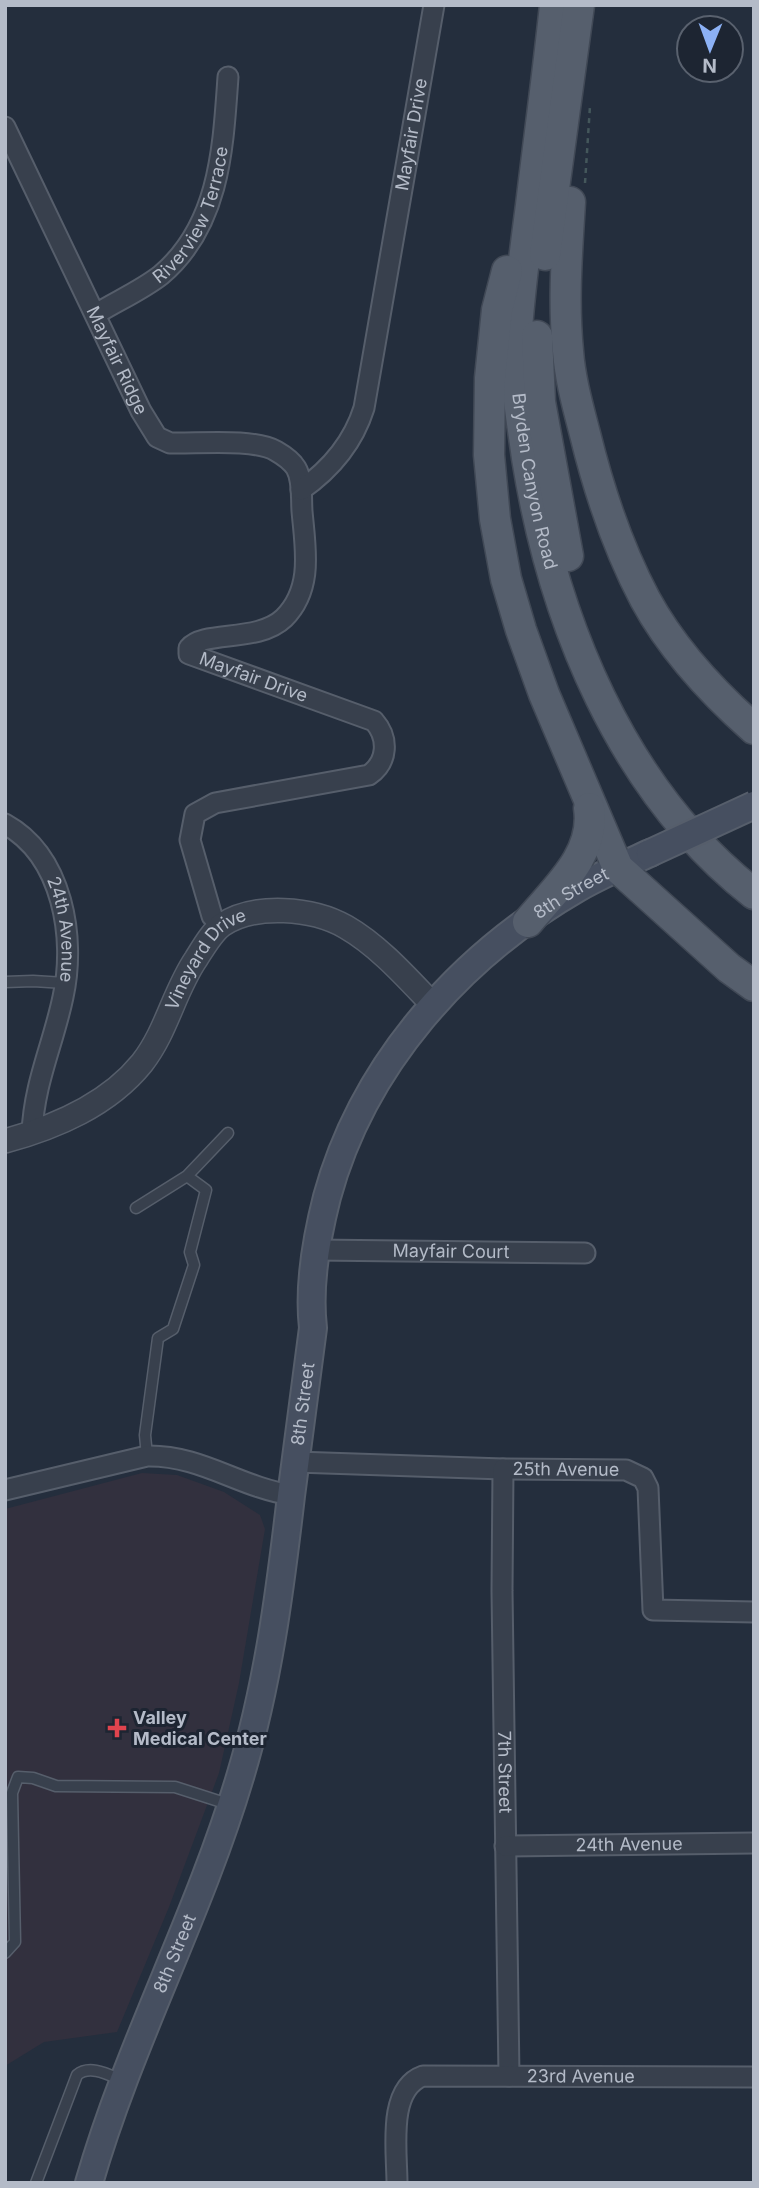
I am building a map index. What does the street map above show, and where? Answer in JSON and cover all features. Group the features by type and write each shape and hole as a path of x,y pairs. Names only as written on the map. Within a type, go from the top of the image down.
{"main road":[{"name":"Bryden Canyon Road","path":"555,5 519,299 516,350 519,402 531,482 546,552 584,661 632,758 666,805 703,848 754,894"},
{"name":"Bryden Canyon Road","path":"579,5 539,301 537,349 540,402 566,547 601,654 650,747 684,795 722,838 754,867"},
{"path":"569,69 574,149 565,305 568,354 596,479 618,539 646,600 677,647 704,681 754,729"},
{"path":"535,170 514,239 497,310 490,378 489,455 495,519 506,579 544,694 618,868 729,968 754,986"},
{"path":"528,922 584,853 592,822 588,797"},
{"name":"8th Street","path":"89,2183 124,2081 232,1805 249,1748 274,1631 313,1328 310,1304 316,1250 331,1182 368,1094 395,1052 433,1005 464,973 528,922 579,888 754,804"}],"street":[{"name":"Mayfair Drive","path":"221,926 212,916 190,840 195,814 215,803 369,775 377,770 384,752 381,729 374,722 190,654 189,648 192,644 210,638 257,633 284,618 301,589 307,558 301,490 318,478 340,456 354,434 365,408 434,5"},
{"name":"Riverview Terrace","path":"96,314 159,276 174,262 204,218 220,167 228,77"},
{"name":"Mayfair Ridge","path":"5,127 141,411 157,437 170,443 265,446 289,459 295,467 301,490"},
{"name":"24th Avenue","path":"5,824 32,845 45,862 56,885 64,914 67,941 64,997 35,1093 32,1133"},
{"name":"Vineyard Drive","path":"5,1141 87,1110 125,1081 143,1062 160,1035 195,960 221,926 258,912 316,915 346,927 366,941 433,1005"},
{"name":"Mayfair Court","path":"316,1250 585,1253"},
{"path":"5,1490 146,1456 188,1459 214,1468 243,1483 267,1491 292,1494"},
{"name":"25th Avenue","path":"296,1462 626,1470 643,1478 648,1488 653,1610 754,1612"},
{"name":"7th Street","path":"503,1469 509,2076"},
{"name":"24th Avenue","path":"505,1846 754,1843"},
{"name":"23rd Avenue","path":"397,2183 398,2106 409,2084 423,2076 754,2077"}],"lane":[{"path":"5,982 65,983"},
{"path":"136,1208 187,1176 228,1133"},
{"path":"146,1456 145,1436 158,1338 173,1329 194,1265 190,1252 206,1190 187,1176"},
{"path":"5,1953 15,1942 10,1892 9,1815 12,1793 18,1777 56,1786 175,1787 232,1805"},
{"path":"36,2183 80,2071 91,2070 124,2081"}],"path":[{"path":"584,189 590,102"}],"shaded area":[{"name":"Valley Medical Center","path":"142,1473 177,1475 224,1492 260,1515 265,1529 239,1683 219,1773 169,1907 117,2032 44,2042 5,2066 5,1509"}],"place":[{"name":"Valley Medical Center","path":"117,1728"}]}
